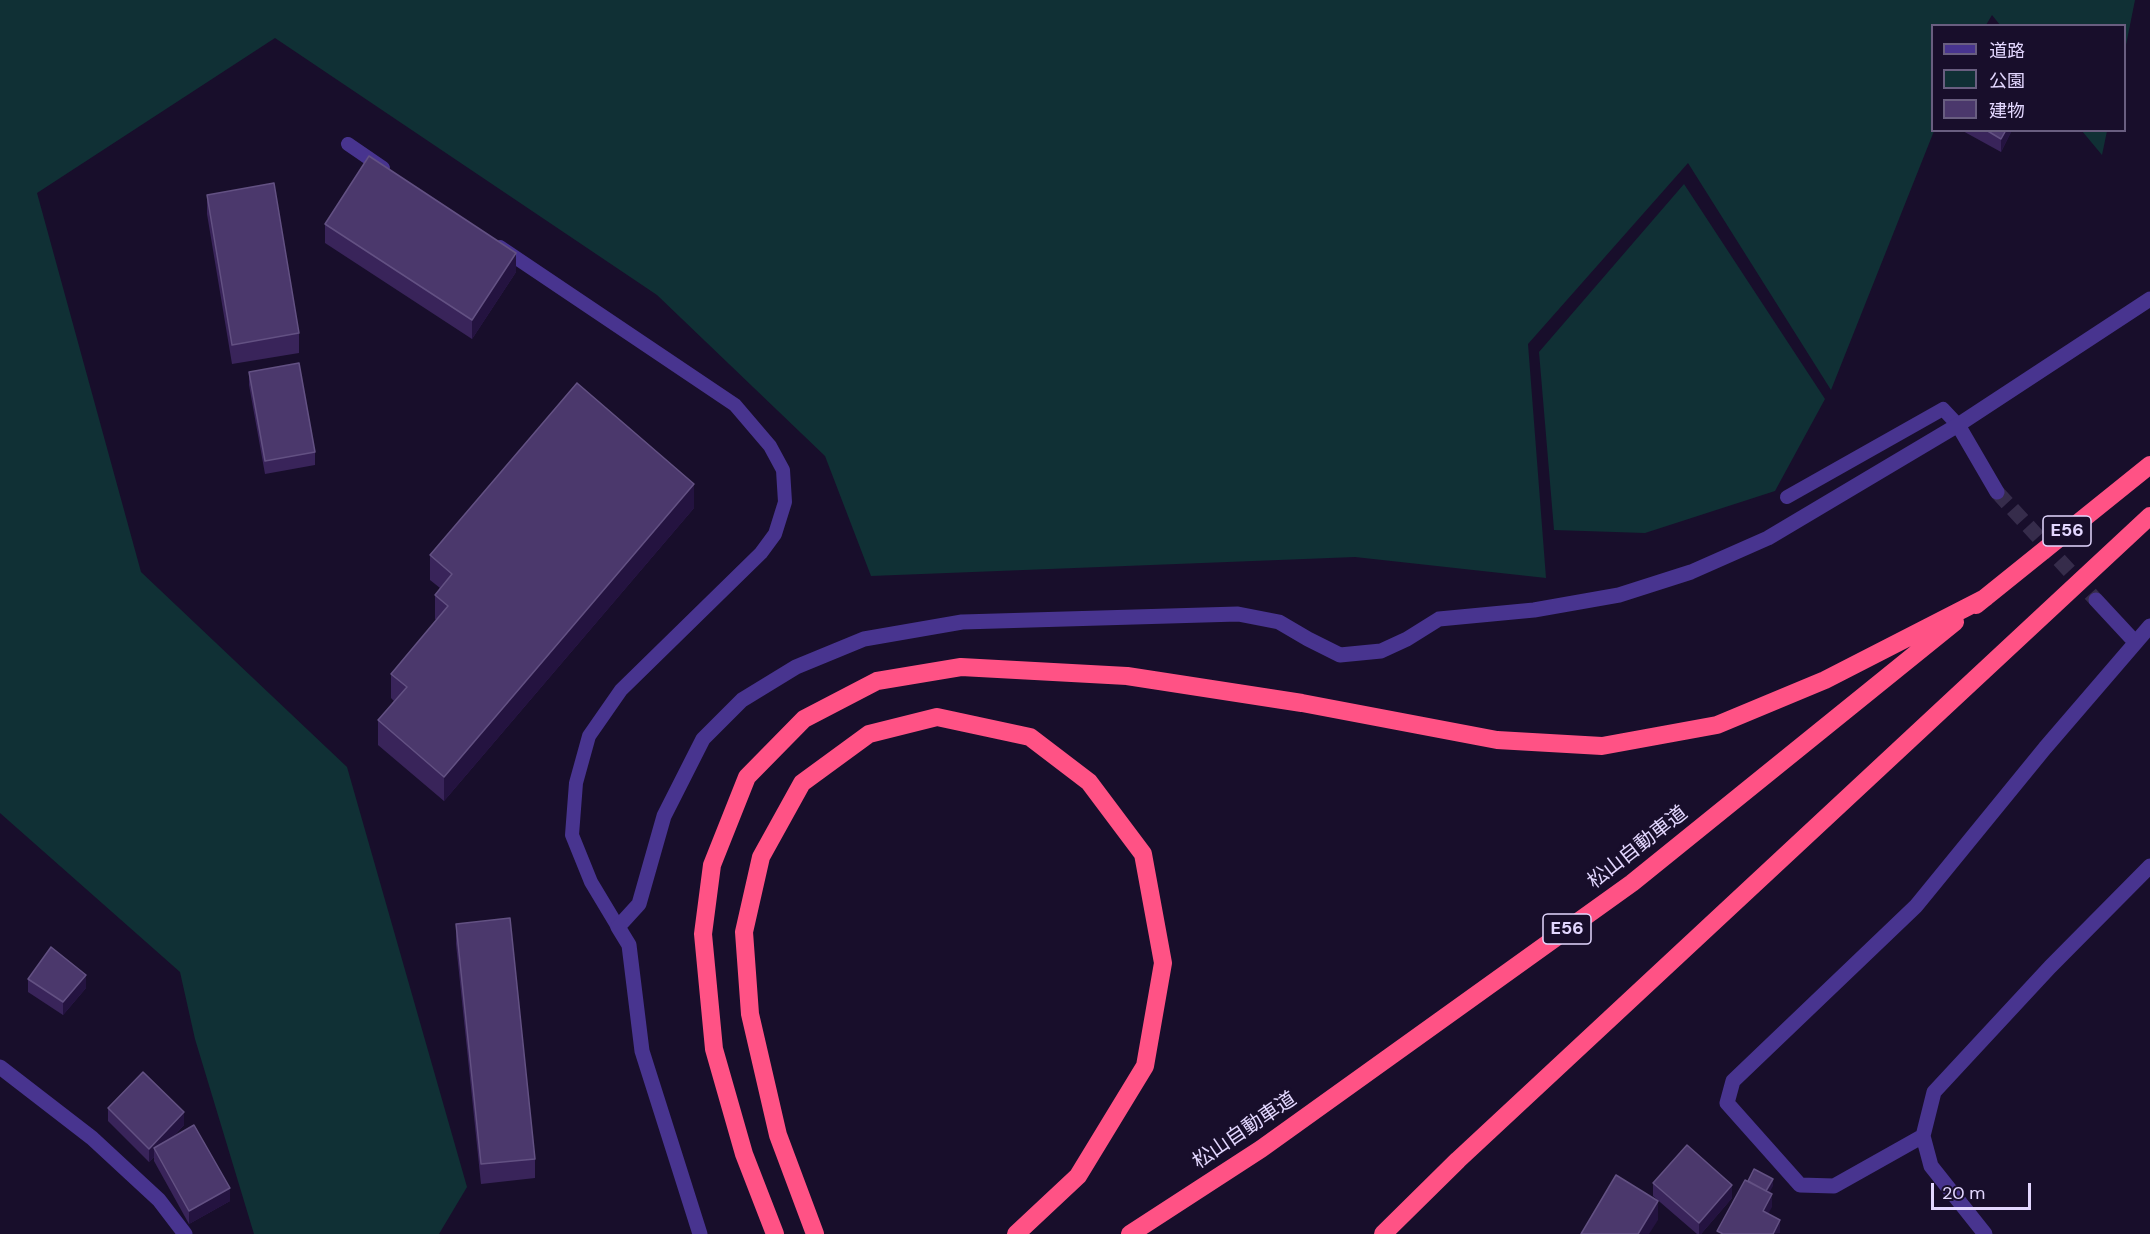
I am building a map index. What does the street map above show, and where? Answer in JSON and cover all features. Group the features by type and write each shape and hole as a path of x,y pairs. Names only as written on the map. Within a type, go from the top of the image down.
{"highway":[{"name":"松山自動車道","path":"1130,1234 1261,1149 1632,883 2150,465"},
{"path":"1383,1234 1458,1160 2150,516"},
{"path":"775,1234 744,1154 714,1048 703,934 712,865 747,777 804,719 877,681 961,667 1127,676 1302,703 1497,740 1602,746 1717,725 1825,680 1985,598"},
{"path":"814,1234 778,1135 750,1014 744,932 761,857 802,783 869,734 937,717 1030,736 1089,782 1143,854 1163,963 1145,1066 1078,1176 1016,1234"}],"street":[{"path":"700,1234 642,1052 629,945 618,927 639,904 664,816 703,739 742,700 796,667 864,639 962,621 1238,614 1279,622 1340,655 1381,651 1407,639 1439,619 1534,610 1619,595 1691,572 1768,538 1958,425 2150,299"},
{"path":"1958,425 1997,492"},
{"path":"2096,600 2135,642"},
{"path":"1923,1136 1834,1186 1800,1185 1727,1103 1733,1081 1916,906 2045,747 2150,626"},
{"path":"1985,1234 1931,1166 1923,1136 1934,1092 2050,967 2150,866"},
{"path":"0,1067 92,1138 159,1200 185,1234"}],"lane":[{"path":"348,144 398,178"},
{"path":"487,238 735,405 770,446 783,470 785,502 775,534 761,553 621,690 589,736 576,783 572,835 591,882 618,927"},
{"path":"1787,497 1943,409 1958,425"}],"green space":[{"path":"0,0 2135,0 2126,45 2126,24 1999,24 1992,15 1987,24 1931,24 1931,132 1934,132 1831,390 1688,163 1528,344 1546,578 1355,557 871,576 825,456 657,295 275,38 37,193 141,572 347,767 467,1187 439,1234 254,1234 195,1039 180,972 0,813"},
{"path":"2083,132 2107,132 2102,155"},
{"path":"1684,184 1825,399 1775,491 1645,533 1554,530 1539,352"}],"building":[{"path":"1989,132 2005,132 2001,139"},
{"path":"369,156 516,253 472,320 325,224"},
{"path":"274,183 299,333 232,345 207,195"},
{"path":"299,363 315,452 265,461 249,372"},
{"path":"577,383 694,484 444,777 378,720 407,687 391,674 448,606 435,595 452,574 430,555"},
{"path":"510,918 535,1159 481,1164 456,924"},
{"path":"51,947 86,975 63,1002 28,979"},
{"path":"143,1072 184,1112 149,1149 108,1108"},
{"path":"194,1125 230,1188 189,1211 154,1148"},
{"path":"1687,1145 1732,1185 1699,1223 1653,1183"},
{"path":"1754,1169 1773,1179 1766,1191 1748,1181"},
{"path":"1616,1175 1658,1201 1638,1234 1581,1234"},
{"path":"1745,1180 1772,1194 1763,1211 1780,1220 1773,1234 1723,1234 1717,1231"}],"tunnel":[{"path":"1997,492 2096,600"}]}
